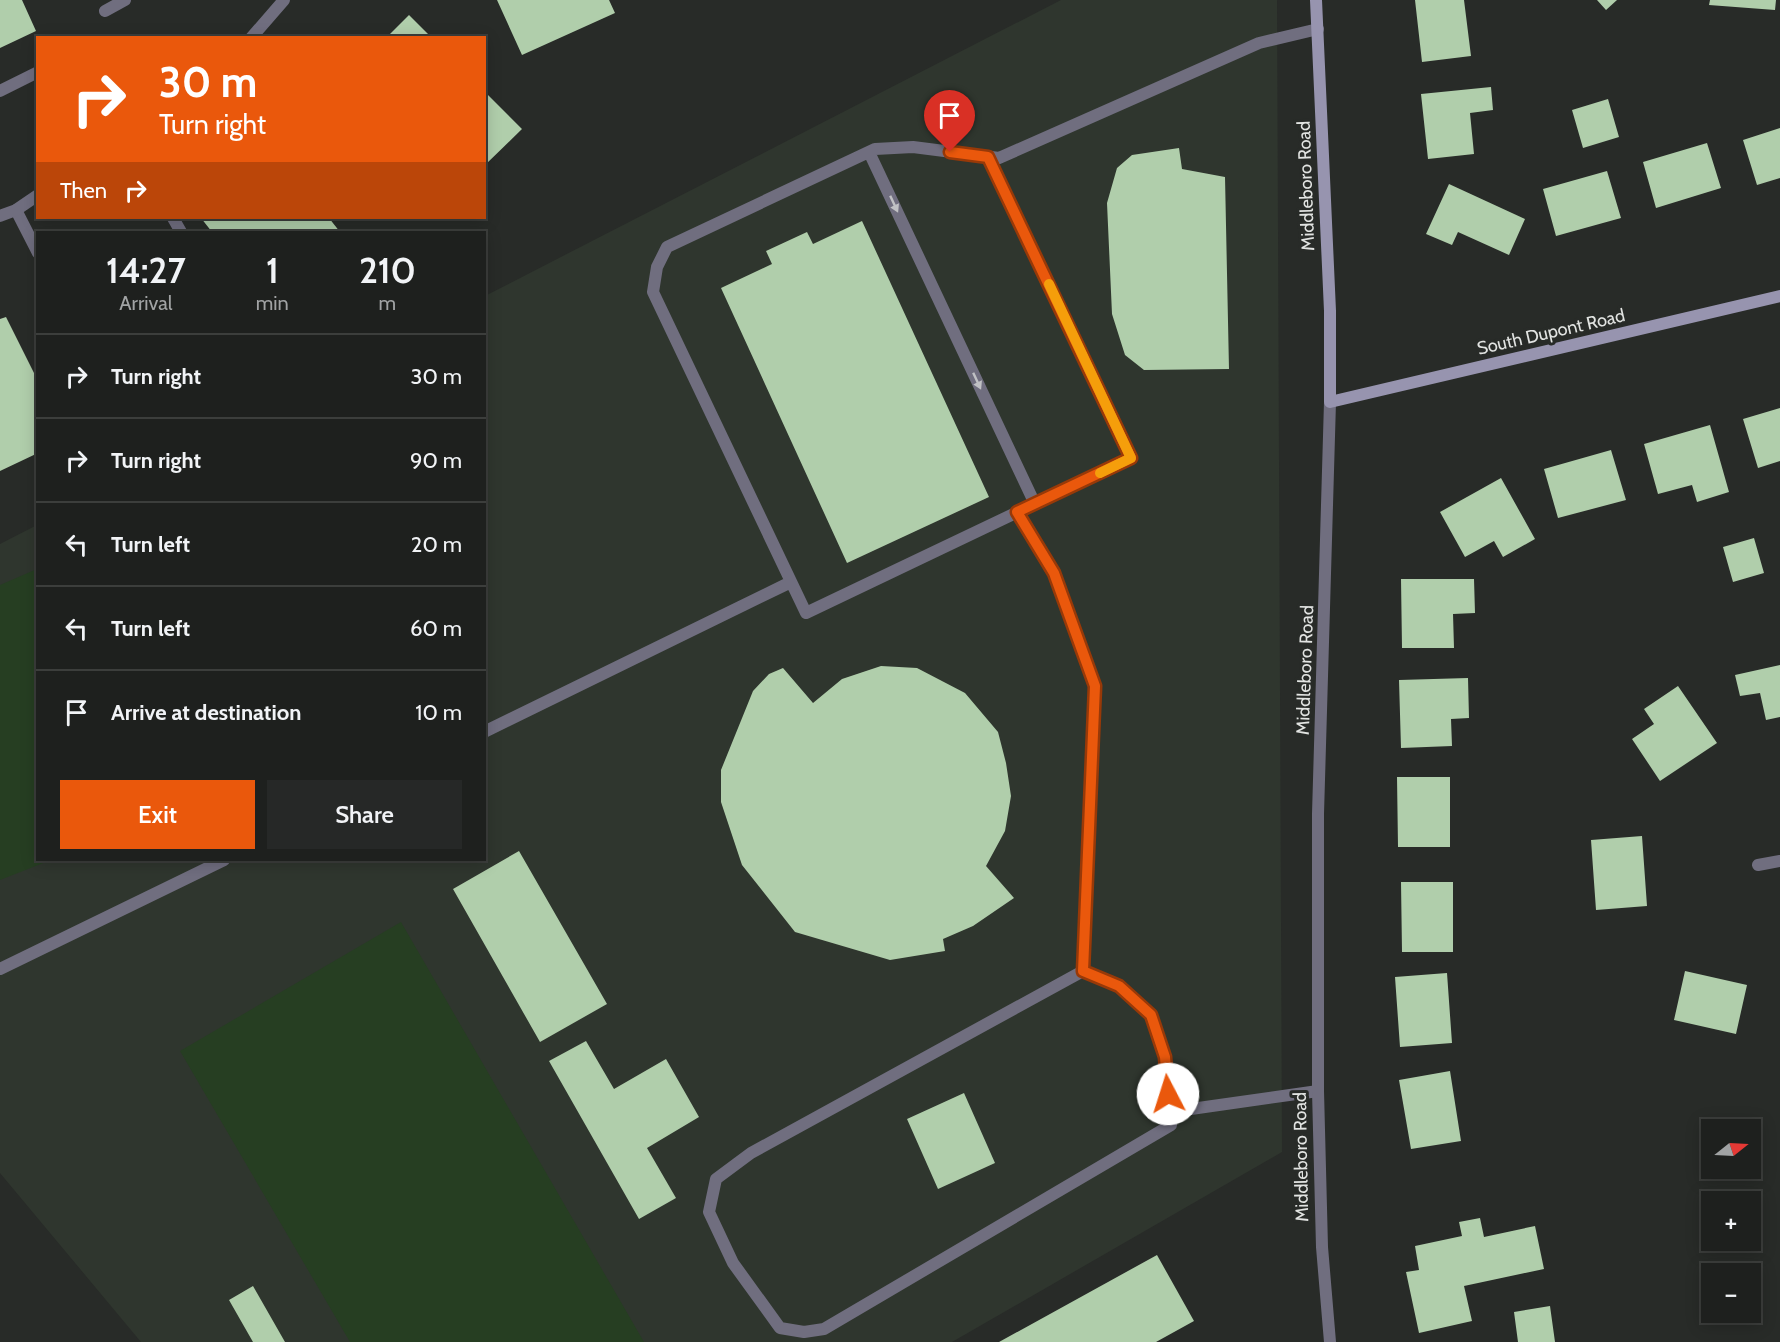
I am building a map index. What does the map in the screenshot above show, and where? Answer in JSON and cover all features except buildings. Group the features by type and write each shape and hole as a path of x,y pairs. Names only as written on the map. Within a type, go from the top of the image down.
{"street":[{"path":"105,11 124,0"},
{"path":"252,36 284,0"},
{"name":"Middleboro Road","path":"1316,0 1330,311 1330,402 1318,814 1318,1091 1322,1247 1330,1342"},
{"path":"988,157 1131,458 806,613 653,292 657,267 667,247 875,149 913,147 999,158 1259,43 1318,29"},
{"path":"0,91 36,73"},
{"path":"869,152 1035,504"},
{"path":"0,216 16,210 36,196"},
{"path":"16,210 36,249"},
{"name":"South Dupont Road","path":"1330,402 1780,296"},
{"path":"1017,512 1054,573 1095,686 1083,971"},
{"path":"486,731 791,582"},
{"path":"0,969 222,861"},
{"path":"1758,865 1780,861"},
{"path":"1083,971 1119,986 1151,1015 1165,1057 1171,1125 824,1329 804,1332 780,1328 733,1263 709,1212 716,1179 751,1153 1083,971"},
{"path":"1170,1112 1318,1091"}],"shaded area":[{"path":"1061,0 1277,0 1282,1152 952,1342 141,1342 0,1173 0,544 36,526 36,861 486,861 486,295"}],"green space":[{"path":"36,569 36,861 48,861 0,880 0,585"},
{"path":"401,922 644,1342 350,1342 180,1051"}],"slow traffic":[{"path":"1049,284 1131,458 1100,473"}],"route":[{"path":"950,152 988,157 1131,458 1017,512 1054,573 1095,686 1083,971 1119,986 1151,1015 1165,1057 1168,1094"}]}
